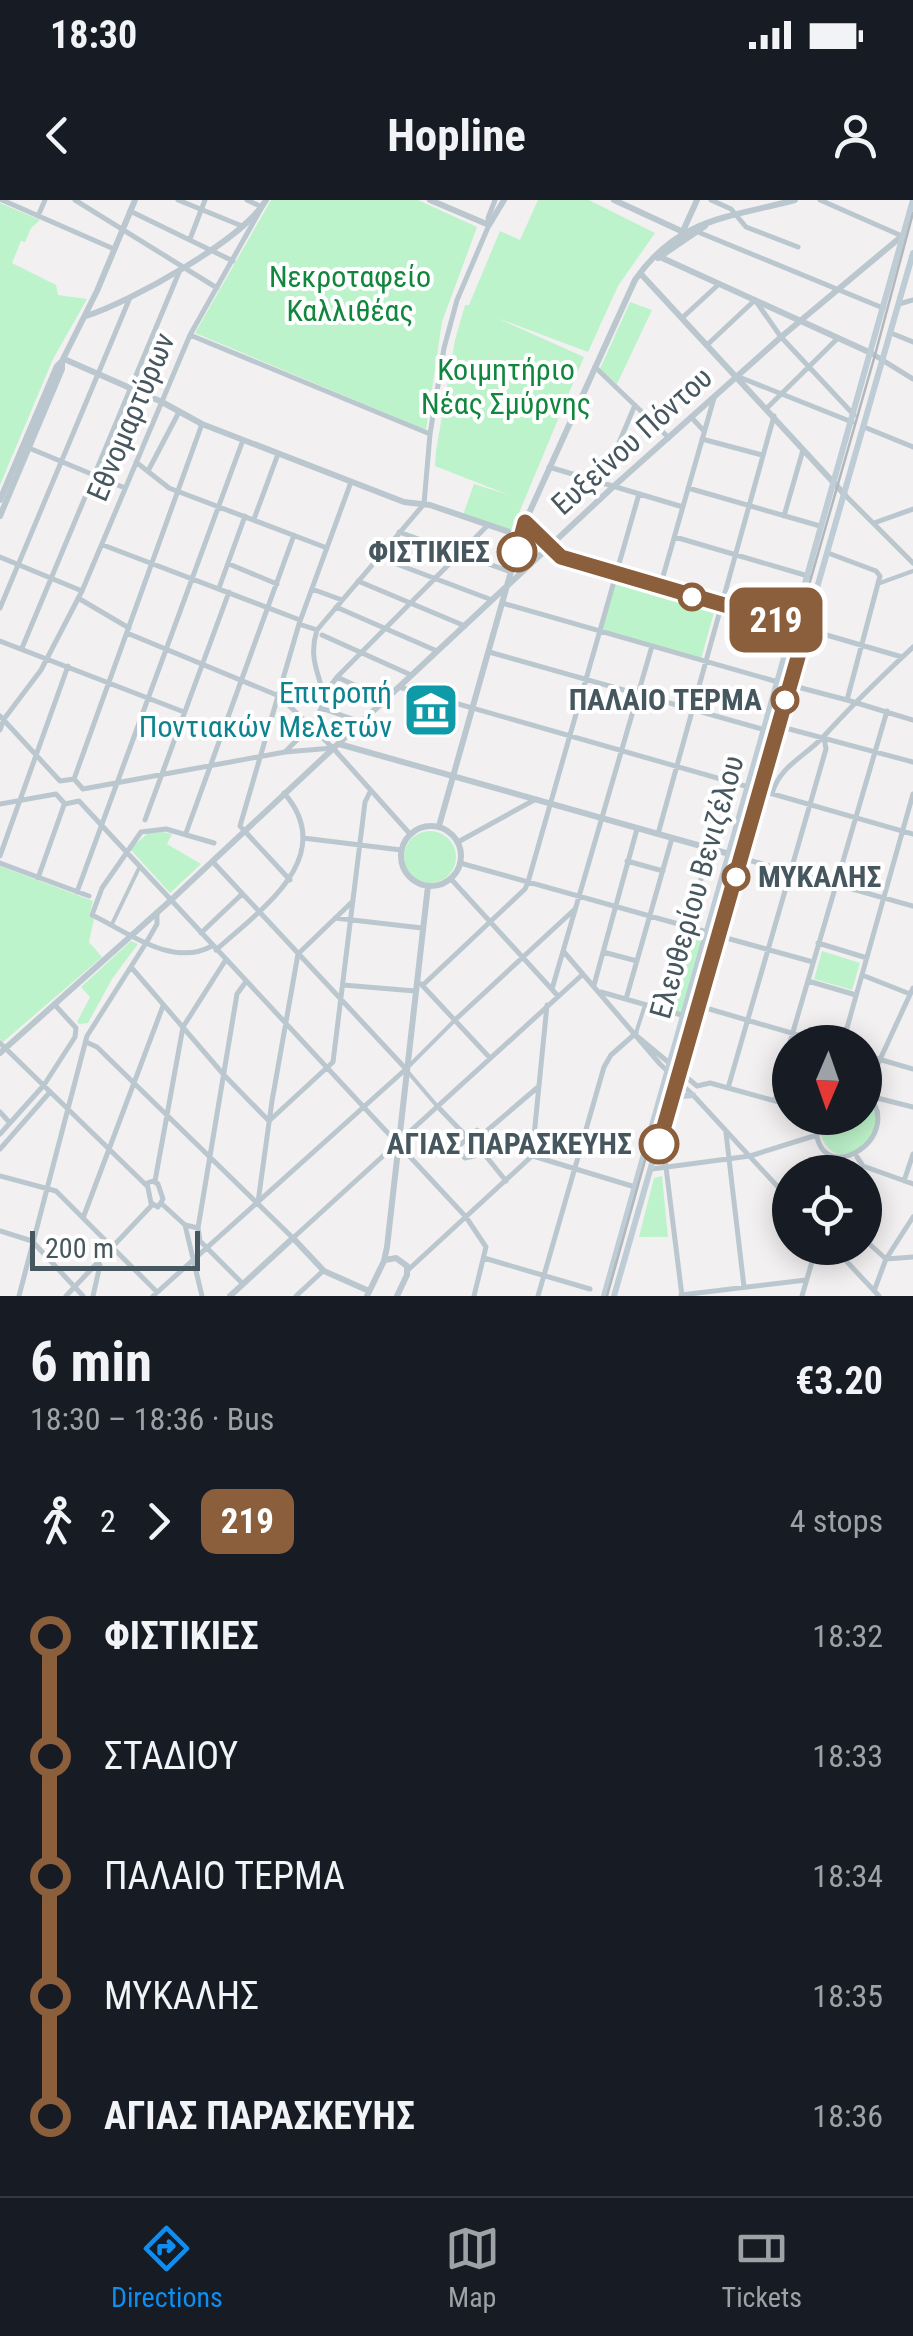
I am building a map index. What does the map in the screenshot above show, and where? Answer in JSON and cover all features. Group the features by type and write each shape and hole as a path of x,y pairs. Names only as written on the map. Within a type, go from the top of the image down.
{"main road":[{"name":"Ελευθερίου Βενιζέλου","path":"596,1292 636,1186 913,200"},
{"name":"Ελευθερίου Βενιζέλου","path":"614,1296 913,253"},
{"path":"671,1103 695,1091"}],"street":[{"path":"2,200 114,248"},
{"path":"38,216 45,200"},
{"path":"0,500 57,366 84,316 135,200"},
{"path":"178,200 242,226"},
{"path":"190,240 205,200"},
{"path":"247,200 264,203"},
{"path":"430,200 489,225"},
{"path":"450,209 454,200"},
{"path":"489,225 495,200"},
{"path":"285,752 322,708 323,697 311,653 319,633 424,504 430,434 456,300 504,200"},
{"path":"614,200 684,235 698,232 709,223"},
{"path":"648,264 684,235 697,200"},
{"path":"712,200 738,216 746,227 798,248"},
{"path":"665,244 709,223 795,200"},
{"path":"820,200 902,236"},
{"path":"79,201 217,288"},
{"path":"84,316 130,297 181,268 242,226 264,203"},
{"name":"Εθνομαρτύρων","path":"0,730 2,717 48,658 80,595 190,336 264,203"},
{"path":"130,210 233,261"},
{"path":"439,826 525,522 640,272 665,244 668,234 664,223"},
{"path":"698,232 884,308"},
{"name":"Ευξείνου Πόντου","path":"2,1048 157,912 506,588 547,545 736,376 902,236"},
{"path":"660,257 871,353 913,378"},
{"path":"22,648 181,268"},
{"path":"640,272 913,567 880,583"},
{"path":"682,318 719,284"},
{"path":"0,608 130,297"},
{"path":"755,300 853,418"},
{"path":"707,344 755,300"},
{"path":"899,304 913,300"},
{"path":"890,333 913,342"},
{"path":"190,336 430,434"},
{"path":"766,409 838,338"},
{"path":"63,360 278,454 404,502 424,504 521,536"},
{"path":"0,516 63,360"},
{"path":"595,367 668,438"},
{"path":"736,376 853,418"},
{"path":"660,587 714,397"},
{"path":"602,483 636,405"},
{"path":"148,472 178,412"},
{"path":"658,834 703,660 774,416"},
{"path":"692,417 704,430"},
{"path":"74,778 202,424"},
{"path":"864,426 913,447"},
{"path":"702,439 762,456"},
{"path":"77,892 243,440"},
{"path":"29,448 124,488"},
{"path":"784,516 803,450"},
{"path":"254,519 278,454"},
{"path":"136,462 178,491 327,548"},
{"path":"609,466 623,479"},
{"path":"549,467 683,507"},
{"path":"290,880 240,826 300,622 351,482"},
{"path":"688,488 823,527"},
{"path":"418,986 525,890 639,494"},
{"path":"874,523 912,508"},
{"path":"219,588 245,516"},
{"path":"525,522 561,557 902,657"},
{"path":"323,697 336,677 488,526"},
{"path":"399,532 511,572"},
{"path":"186,833 294,535"},
{"path":"674,537 808,576"},
{"path":"103,545 268,607 411,675"},
{"path":"828,552 876,572 880,583 861,645 850,701"},
{"path":"0,557 80,595 128,631 280,696 335,746 370,792 410,834"},
{"path":"378,557 495,606 778,682"},
{"path":"228,564 277,584"},
{"path":"358,581 465,626"},
{"path":"312,589 437,651"},
{"path":"146,820 229,592"},
{"path":"0,640 184,712"},
{"path":"552,989 652,646"},
{"path":"772,794 777,778 824,737 850,701 913,646"},
{"path":"488,652 764,730"},
{"path":"68,666 0,859 38,878 90,896"},
{"path":"336,677 385,699"},
{"path":"790,685 913,720"},
{"path":"399,686 913,834"},
{"path":"322,708 361,722"},
{"path":"795,1025 887,712"},
{"path":"2,717 60,781"},
{"path":"778,726 913,762"},
{"path":"728,1088 826,749 824,737"},
{"path":"83,788 335,746 913,906"},
{"path":"60,781 74,778"},
{"path":"74,778 83,788"},
{"path":"56,794 60,781"},
{"path":"79,801 83,788"},
{"path":"269,1121 333,1062 365,802 370,792"},
{"path":"214,843 186,833 141,832 102,888 92,916 146,943 185,954 214,948 290,880 299,862 304,838 295,808 284,793"},
{"path":"0,804 56,794"},
{"path":"56,794 65,804"},
{"path":"848,1025 913,794"},
{"path":"458,842 536,799"},
{"path":"79,801 466,1218 484,1241 484,1258 474,1296"},
{"path":"65,804 79,801"},
{"path":"38,878 65,804"},
{"path":"423,826 439,826 458,842 460,864 451,879 428,886 408,875 402,865 401,850 410,834 423,826"},
{"path":"594,985 637,828"},
{"path":"304,838 401,850"},
{"path":"626,999 672,838"},
{"name":"Ελευθερίου Βενιζέλου","path":"662,1010 710,848"},
{"path":"212,861 467,1138"},
{"path":"627,862 662,871"},
{"path":"460,864 707,932"},
{"path":"112,924 140,866"},
{"path":"451,879 558,996"},
{"path":"86,1042 98,1048 166,1112 324,1270 368,1294 384,1261 428,886"},
{"path":"200,934 242,894"},
{"path":"258,1202 298,954 353,900"},
{"path":"0,1176 56,1191 155,1294 406,1069 576,908"},
{"path":"19,1296 86,1042 157,924 157,912"},
{"path":"335,918 422,928"},
{"path":"719,936 813,962"},
{"path":"818,944 867,958"},
{"path":"564,952 637,1035 695,1091 772,1180"},
{"path":"603,952 637,961"},
{"path":"162,1204 155,1181 183,1027 225,961"},
{"path":"131,967 269,1121"},
{"path":"230,1296 583,974"},
{"path":"862,975 912,992 882,1058"},
{"path":"808,981 856,995"},
{"path":"243,1284 200,1240 198,1228 237,994 245,983"},
{"path":"343,985 418,986 456,1019 490,1058"},
{"path":"600,992 684,1016"},
{"path":"0,1134 44,1085 75,1037 74,1026 54,1004"},
{"path":"83,1218 164,1004"},
{"path":"397,1296 408,1270 532,1156 547,1004"},
{"path":"538,1296 604,1066 611,1055 637,1035 644,1004"},
{"path":"699,1006 772,1027"},
{"path":"2,1048 146,1185 152,1205"},
{"path":"882,1060 913,1069"},
{"path":"695,1091 706,1082 772,1100"},
{"path":"483,1134 538,1087"},
{"path":"0,1150 50,1092"},
{"path":"882,1099 913,1106"},
{"path":"0,1112 10,1123"},
{"path":"476,1130 483,1134 487,1142 481,1150 465,1158 458,1149 476,1130"},
{"path":"726,1130 744,1286"},
{"path":"662,1134 682,1296 806,1280"},
{"path":"652,1168 750,1156 817,1135 827,1149 838,1155"},
{"path":"860,1155 880,1140 881,1135"},
{"path":"481,1150 506,1181"},
{"path":"904,1181 913,1154"},
{"path":"532,1156 636,1186"},
{"path":"882,1173 913,1184"},
{"path":"146,1185 155,1181"},
{"path":"66,1296 152,1205 162,1204 184,1225 198,1228"},
{"path":"876,1293 886,1259 913,1217"},
{"path":"184,1225 202,1296"},
{"path":"0,1232 32,1241 83,1296"},
{"path":"882,1255 886,1259 913,1257"},
{"path":"384,1261 396,1258 408,1270"},
{"path":"484,1258 596,1292"},
{"path":"93,1296 101,1262"},
{"path":"802,1296 811,1265"},
{"path":"850,1265 876,1293"},
{"path":"296,1296 324,1270"}],"green space":[{"name":"Νεκροταφείο Καλλιθέας","path":"271,200 418,200 477,227 442,322 426,430 195,333"},
{"name":"Κοιμητήριο Νέας Σμύρνης","path":"538,200 589,200 655,233 618,286 588,352 497,318 584,357 512,530 463,515 474,484 509,495 435,466 436,451 465,305 469,305 500,231 520,240"},
{"path":"0,203 40,220 25,242 21,241 12,263 56,285 58,295 87,299 53,359 0,485"},
{"path":"630,302 652,310 617,384 600,369"},
{"path":"617,580 715,609 701,659 602,630"},
{"path":"430,831 448,839 456,857 448,875 430,883 412,875 404,857 412,839"},
{"path":"148,833 172,834 167,844 201,864 170,893 130,849"},
{"path":"0,866 93,901 89,942 102,957 3,1042 0,1039"},
{"path":"689,930 705,933 684,1014 666,1008"},
{"path":"131,941 138,944 112,979 88,1023 79,1024 90,997 81,987"},
{"path":"822,951 860,963 852,990 814,979"},
{"path":"822,1135 875,1135 861,1151 847,1155 834,1152"},
{"path":"662,1176 668,1237 639,1237 654,1178"}],"tram line":[{"path":"607,1296 685,1033 706,944 913,213"}],"bus line":[{"name":"219","path":"517,552 525,522 561,557 806,629 659,1144"}],"place":[{"name":"ΦΙΣΤΙΚΙΕΣ","path":"517,552"},
{"name":"ΠΑΛΑΙΟ ΤΕΡΜΑ","path":"785,700"},
{"name":"Επιτροπή Ποντιακών Μελετών","path":"431,710"},
{"name":"ΜΥΚΑΛΗΣ","path":"736,877"},
{"name":"ΑΓΙΑΣ ΠΑΡΑΣΚΕΥΗΣ","path":"659,1144"}]}
